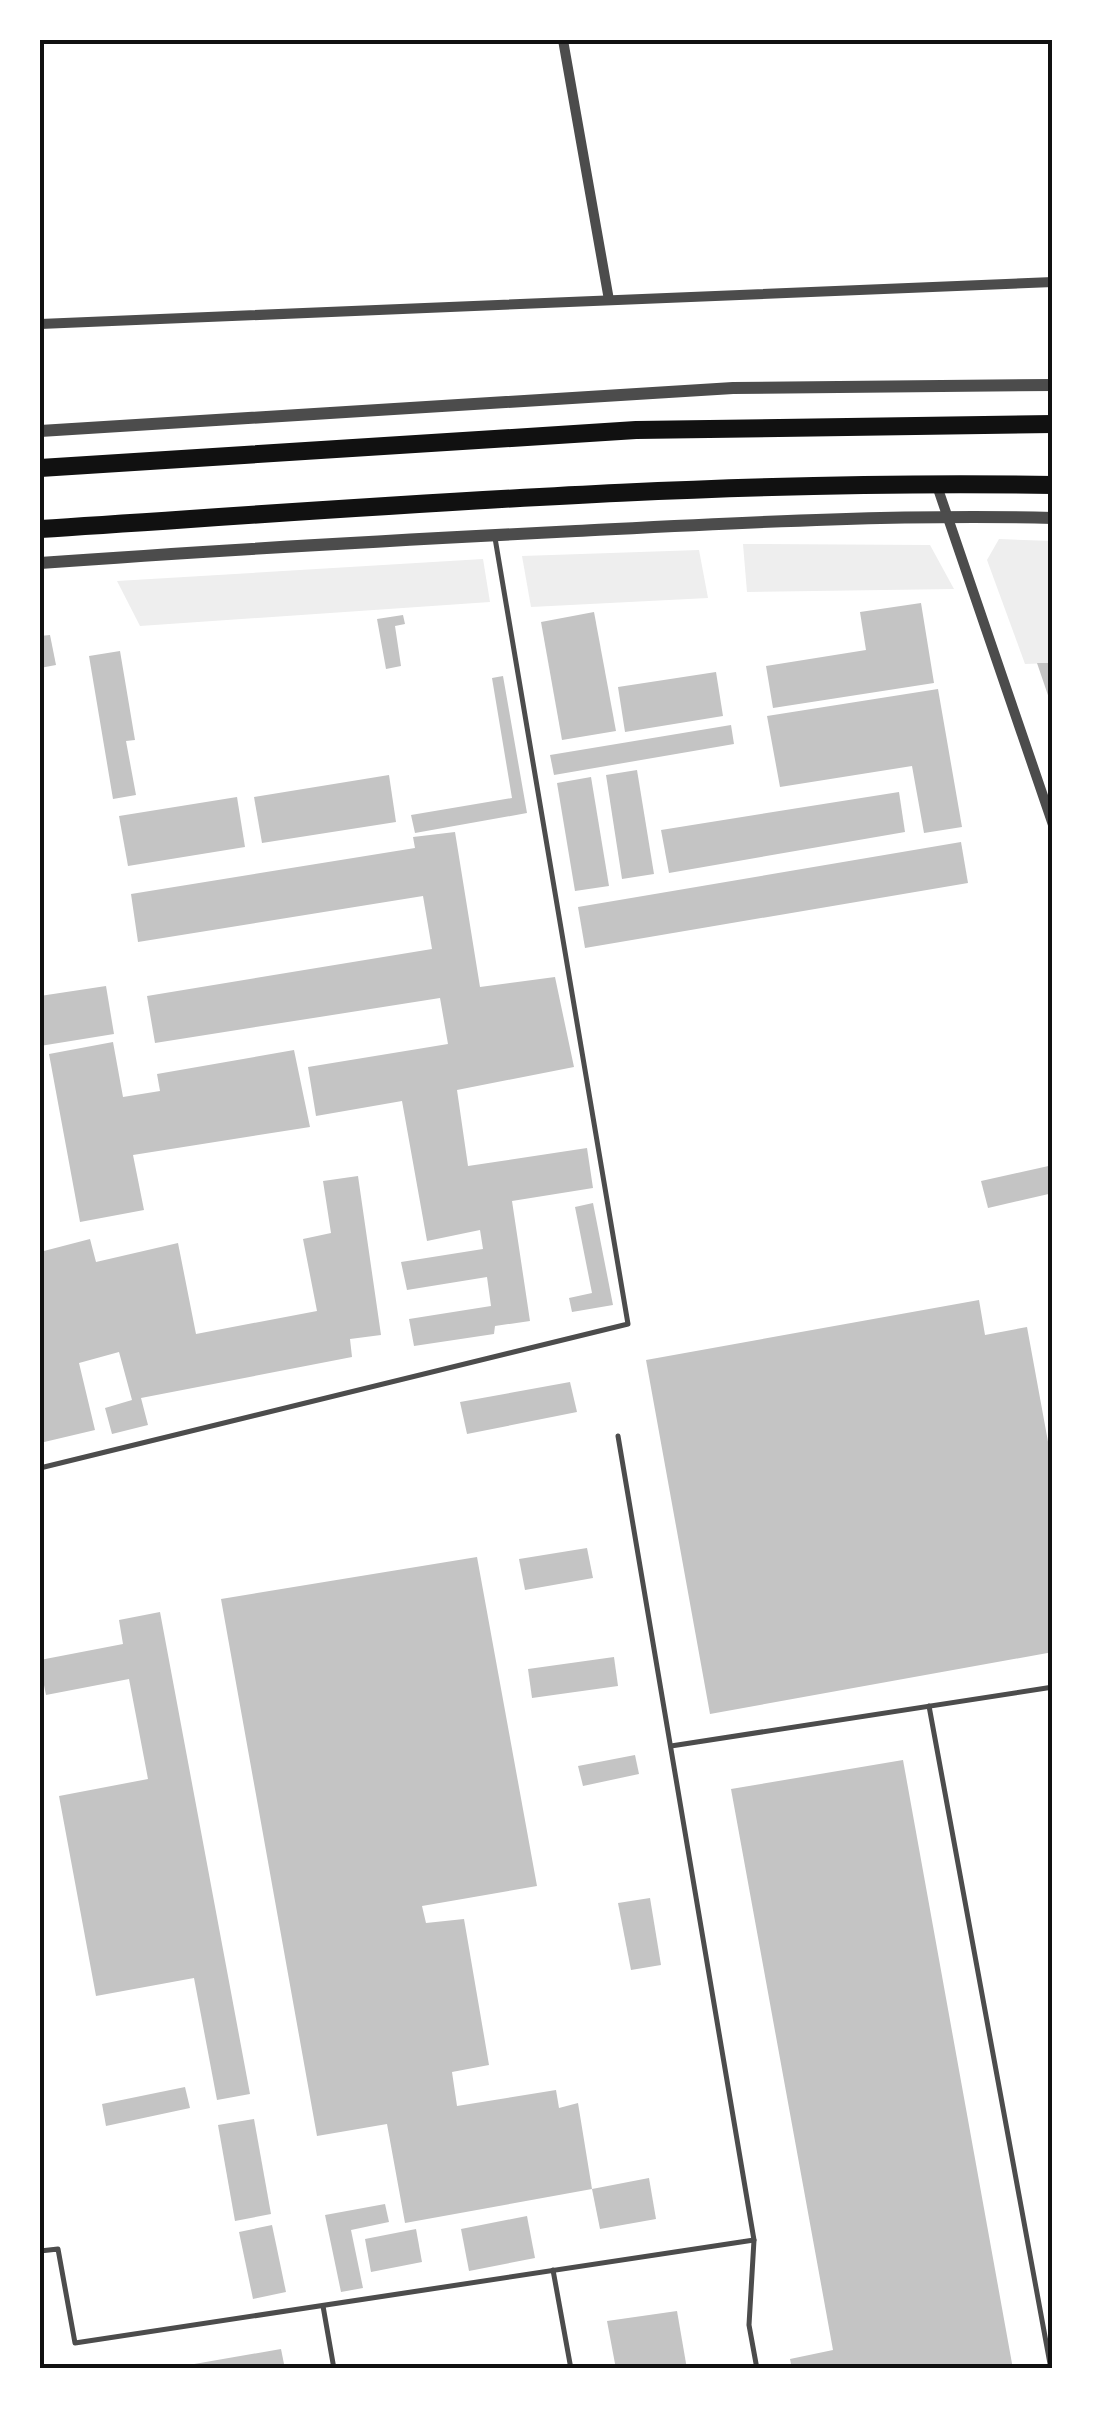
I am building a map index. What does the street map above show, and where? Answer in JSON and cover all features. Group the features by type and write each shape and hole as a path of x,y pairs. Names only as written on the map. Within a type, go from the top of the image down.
{"highway":[{"path":"40,468 636,430 1053,424"},
{"path":"40,529 615,492 936,483 1053,484"}],"street":[{"path":"563,40 609,300"},
{"path":"40,324 1053,282"},
{"path":"40,431 733,388 1053,385"},
{"path":"936,483 1053,825"},
{"path":"40,564 494,535 945,516 1053,518"}],"lane":[{"path":"40,1468 628,1324 494,535"},
{"path":"618,1436 754,2240 749,2324 756,2369"},
{"path":"670,1746 1053,1687"},
{"path":"929,1706 1051,2369"},
{"path":"40,2251 58,2249 75,2343 754,2240"},
{"path":"553,2270 571,2369"},
{"path":"323,2306 334,2369"}],"shaded area":[{"path":"999,539 1053,541 1053,663 1025,664 987,560"},
{"path":"743,544 930,545 954,589 747,592"},
{"path":"699,550 708,598 531,607 522,556"},
{"path":"483,559 490,602 140,626 117,581"}],"building":[{"path":"921,603 934,683 773,708 766,666 866,650 860,612"},
{"path":"594,612 616,731 562,740 541,622"},
{"path":"403,615 405,624 395,626 401,666 386,669 377,619"},
{"path":"50,635 56,665 40,668 40,636"},
{"path":"120,651 135,740 126,741 136,795 113,799 89,656"},
{"path":"1037,663 1053,663 1053,707 1052,707"},
{"path":"716,672 723,716 625,732 618,687"},
{"path":"503,676 527,813 415,833 411,815 512,798 492,678"},
{"path":"938,689 962,827 924,833 912,766 780,787 767,716"},
{"path":"731,725 734,744 554,775 550,755"},
{"path":"637,770 654,874 622,879 606,775"},
{"path":"389,775 396,822 262,843 254,797"},
{"path":"591,777 609,886 575,891 557,783"},
{"path":"899,792 905,832 669,873 661,830"},
{"path":"237,797 245,847 128,866 119,816"},
{"path":"455,832 480,987 555,977 574,1067 457,1090 468,1166 587,1148 593,1188 512,1201 530,1321 495,1326 494,1334 414,1346 409,1319 491,1306 487,1277 407,1290 401,1262 483,1249 480,1230 427,1241 402,1101 316,1116 308,1067 448,1044 440,998 155,1043 147,996 432,949 423,896 138,942 131,894 415,848 413,837"},
{"path":"961,842 968,883 585,948 578,907"},
{"path":"106,986 114,1034 40,1046 40,996"},
{"path":"113,1042 123,1097 160,1091 157,1074 294,1050 310,1127 133,1155 144,1210 80,1222 49,1054"},
{"path":"1053,1165 1053,1193 988,1208 981,1181"},
{"path":"358,1176 381,1335 350,1339 352,1357 141,1398 148,1425 112,1434 105,1408 132,1400 119,1352 79,1363 95,1430 40,1443 40,1252 90,1239 96,1262 178,1243 196,1334 317,1311 303,1239 331,1233 323,1181"},
{"path":"593,1203 613,1305 572,1312 569,1298 592,1293 575,1207"},
{"path":"979,1300 985,1335 1027,1327 1053,1469 1053,1652 710,1714 646,1360"},
{"path":"570,1382 577,1412 467,1434 460,1402"},
{"path":"587,1548 593,1578 525,1590 519,1559"},
{"path":"477,1557 537,1886 422,1906 426,1923 464,1919 489,2065 452,2072 457,2106 556,2090 559,2108 578,2103 592,2189 405,2223 387,2124 317,2136 221,1599"},
{"path":"160,1612 250,2094 217,2100 194,1978 96,1996 59,1796 148,1779 129,1679 46,1695 40,1665 40,1660 123,1644 119,1620"},
{"path":"614,1657 618,1686 532,1698 528,1669"},
{"path":"635,1755 639,1774 583,1786 578,1766"},
{"path":"903,1760 1013,2369 792,2369 790,2359 833,2350 731,1789"},
{"path":"650,1898 661,1965 631,1970 618,1903"},
{"path":"185,2087 190,2108 106,2126 102,2104"},
{"path":"254,2119 271,2214 235,2221 218,2125"},
{"path":"649,2178 656,2219 600,2229 592,2189"},
{"path":"385,2204 389,2222 351,2230 363,2288 341,2292 325,2215"},
{"path":"527,2216 535,2258 469,2271 461,2229"},
{"path":"272,2225 286,2292 253,2299 239,2232"},
{"path":"416,2229 422,2262 371,2272 365,2239"},
{"path":"677,2311 687,2369 616,2369 607,2321"},
{"path":"281,2349 285,2369 177,2369 177,2367"}]}
